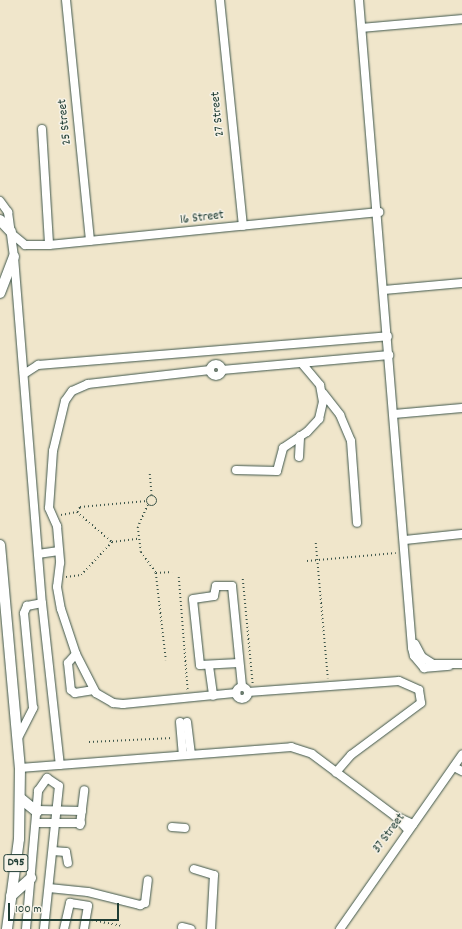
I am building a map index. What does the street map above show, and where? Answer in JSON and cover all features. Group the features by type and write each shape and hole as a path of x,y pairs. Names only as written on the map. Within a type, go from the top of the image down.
{"main road":[{"path":"0,220 11,232"},
{"path":"0,293 14,257"},
{"name":"D95","path":"0,545 20,768 20,798 7,929"},
{"path":"0,617 11,662"},
{"path":"20,798 37,811"},
{"path":"11,896 31,878"}],"street":[{"name":"25 Street","path":"66,0 90,241"},
{"name":"27 Street","path":"220,0 243,226"},
{"path":"359,0 379,212 389,355 414,656 418,663 432,670 462,664"},
{"path":"362,28 462,18"},
{"path":"42,129 49,245"},
{"path":"0,201 8,212 14,257 42,603 60,765"},
{"name":"16 Street","path":"29,246 379,212"},
{"path":"11,232 17,242 29,246"},
{"path":"14,257 29,246"},
{"path":"384,290 462,283"},
{"path":"24,374 38,365 388,336"},
{"path":"336,772 351,755 400,722 421,703 423,697 419,690 399,680 328,686 248,690 213,696 113,703 94,690 76,654 61,609 58,578 59,551 53,517 49,508 53,451 65,401 72,392 88,384 210,370 216,376 222,370 303,365 389,355"},
{"path":"23,356 38,365"},
{"path":"303,365 316,377 323,393 340,415 351,441 357,523"},
{"path":"236,470 274,472 280,466 283,448 300,436 319,419 323,393"},
{"path":"394,414 462,408"},
{"path":"299,457 300,436"},
{"path":"405,540 462,534"},
{"path":"38,554 59,551"},
{"path":"239,663 210,666 200,665 193,599 214,596 215,588 219,585 232,586 239,663 248,690"},
{"path":"18,738 33,708 24,613 27,606 42,603"},
{"path":"76,654 68,663 71,690 75,693 94,690"},
{"path":"210,666 213,696"},
{"path":"184,722 187,754 181,737 184,722"},
{"path":"20,768 291,747 312,754 410,827"},
{"path":"459,761 462,771"},
{"name":"37 Street","path":"340,929 410,827 459,761"},
{"path":"26,929 39,786 47,778 59,786 44,929"},
{"path":"36,823 81,824 84,790"},
{"path":"37,811 82,811"},
{"path":"172,827 185,828"},
{"path":"53,851 66,852 68,862"},
{"path":"194,869 214,875 211,929"},
{"path":"49,888 88,892 140,905 144,903 148,880"},
{"path":"64,929 69,904 87,905 87,919 84,929"},
{"path":"182,927 191,929"}],"path":[{"path":"148,505 157,503 152,495 150,474"},
{"path":"53,517 77,512 80,507 147,501 152,495"},
{"path":"147,501 148,505 140,521 138,539 143,558 156,573 166,660"},
{"path":"77,512 112,542"},
{"path":"58,578 81,575 112,542 138,539"},
{"path":"316,543 316,560 328,686"},
{"path":"307,561 406,553"},
{"path":"156,573 172,572"},
{"path":"179,577 189,698"},
{"path":"243,579 248,690"},
{"path":"89,742 181,737"},
{"path":"87,919 122,926"}]}
